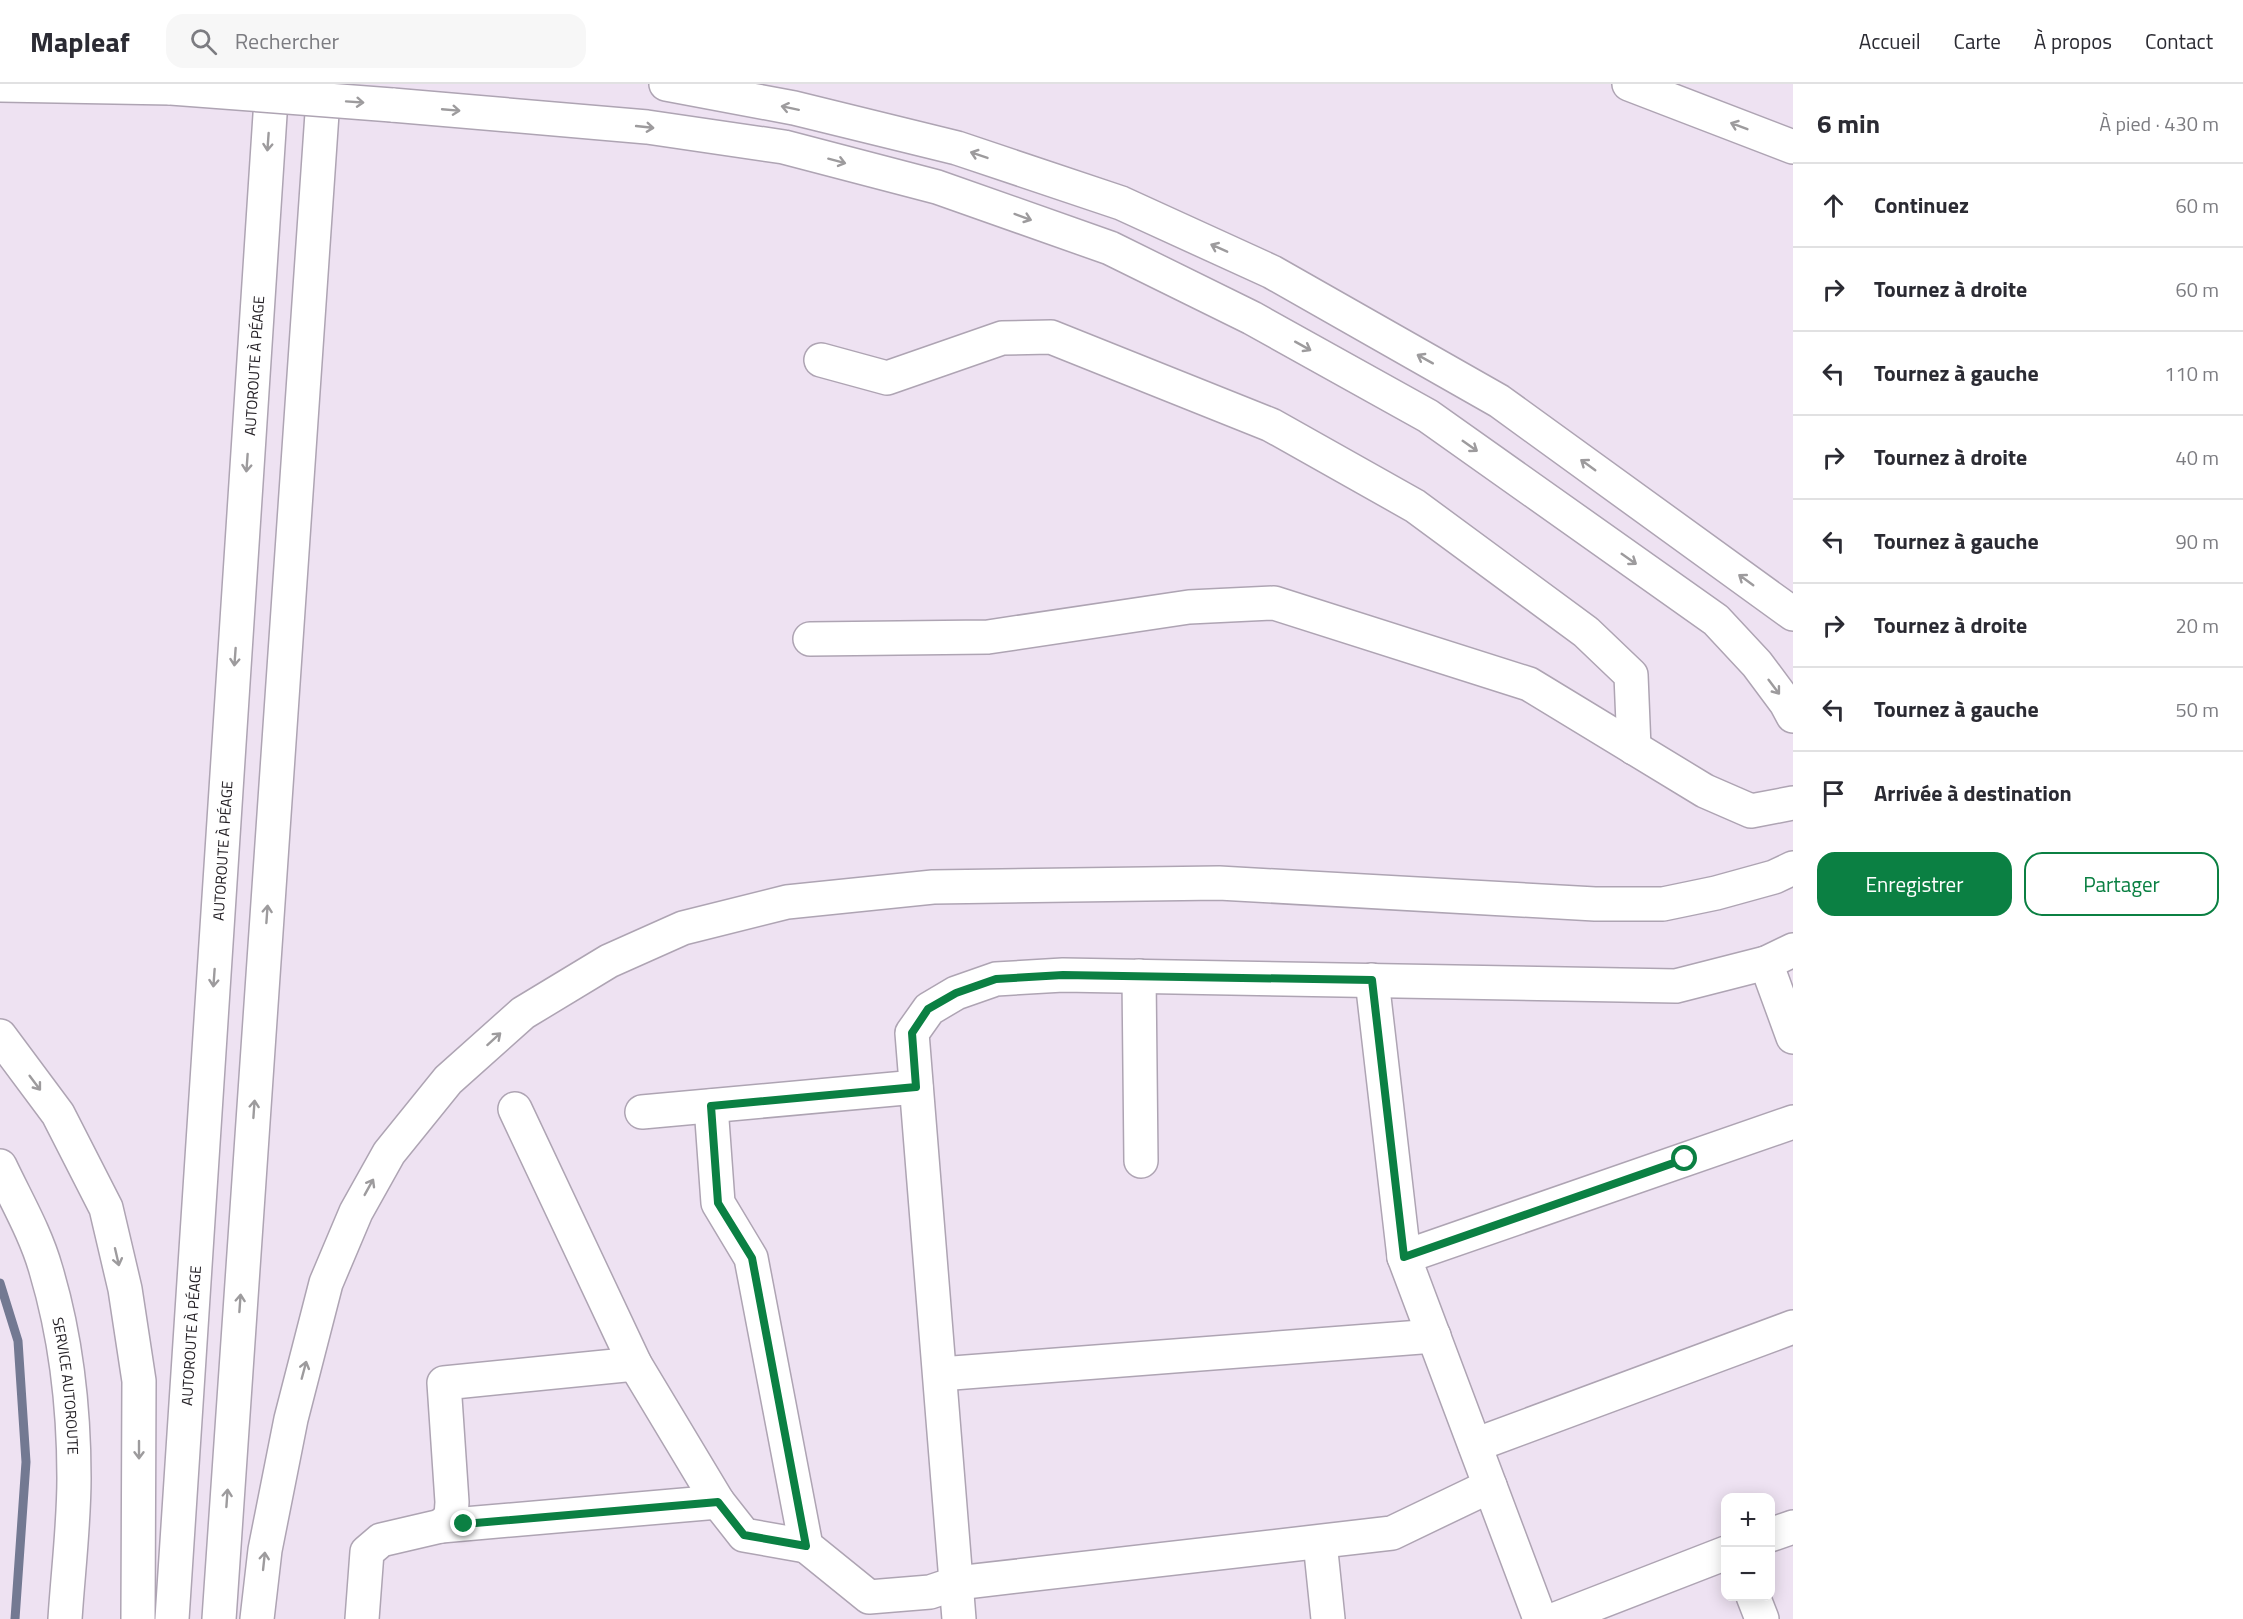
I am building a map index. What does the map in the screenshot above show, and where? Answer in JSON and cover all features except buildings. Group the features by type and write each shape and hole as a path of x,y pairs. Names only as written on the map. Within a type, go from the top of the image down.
{"main road":[{"name":"AUTOROUTE À PÉAGE","path":"172,1619 272,84"},
{"path":"219,1619 324,84"},
{"path":"666,84 794,108 957,148 1121,203 1272,273 1500,401 1793,614"},
{"path":"1629,84 1793,147"},
{"path":"0,85 171,88 647,127 784,147 937,187 1110,248 1252,318 1428,416 1716,620 1757,664 1793,716"},
{"path":"821,360 887,378 1002,338 1051,337 1271,425 1415,506 1586,632 1631,675 1634,748"},
{"path":"810,639 988,637 1189,607 1274,603 1529,684 1705,791 1751,811 1793,803"},
{"path":"258,1619 265,1550 291,1419 326,1283 356,1212 389,1153 448,1080 522,1013 609,961 683,928 787,902 933,887 1220,883 1595,904 1663,904 1716,893 1793,868"},
{"path":"960,1619 912,1033 928,1009 956,993 996,979 1063,975 1676,986 1780,956 1793,1037"},
{"path":"1139,976 1141,1161"},
{"path":"1372,980 1404,1257 1540,1619"},
{"path":"0,1036 58,1114 106,1208 125,1288 139,1381 138,1619"},
{"path":"642,1112 916,1087"},
{"path":"711,1106 718,1203 752,1258 806,1546"},
{"path":"515,1109 635,1364 718,1502 744,1535 806,1546 869,1597 930,1592 957,1583 1392,1533 1490,1486"},
{"path":"1404,1257 1793,1122"},
{"name":"SERVICE AUTOROUTE","path":"0,1166 46,1269 61,1334 71,1395 74,1479 65,1619"},
{"path":"1475,1445 1793,1328"},
{"path":"940,1374 1434,1336"},
{"path":"441,1526 451,1517 452,1502 444,1383 635,1364"},
{"path":"362,1619 367,1551 381,1540 441,1526 718,1502"},
{"path":"1775,1533 1793,1527"},
{"path":"1320,1542 1328,1619"},
{"path":"1556,1619 1721,1555"},
{"path":"1755,1601 1762,1619"}],"waterway":[{"path":"0,1283 18,1341 26,1462 15,1619"}],"route":[{"path":"464,1524 718,1502 744,1535 806,1546 752,1258 718,1203 711,1106 916,1087 912,1033 928,1009 956,993 996,979 1063,975 1372,980 1404,1257 1685,1159"}]}
